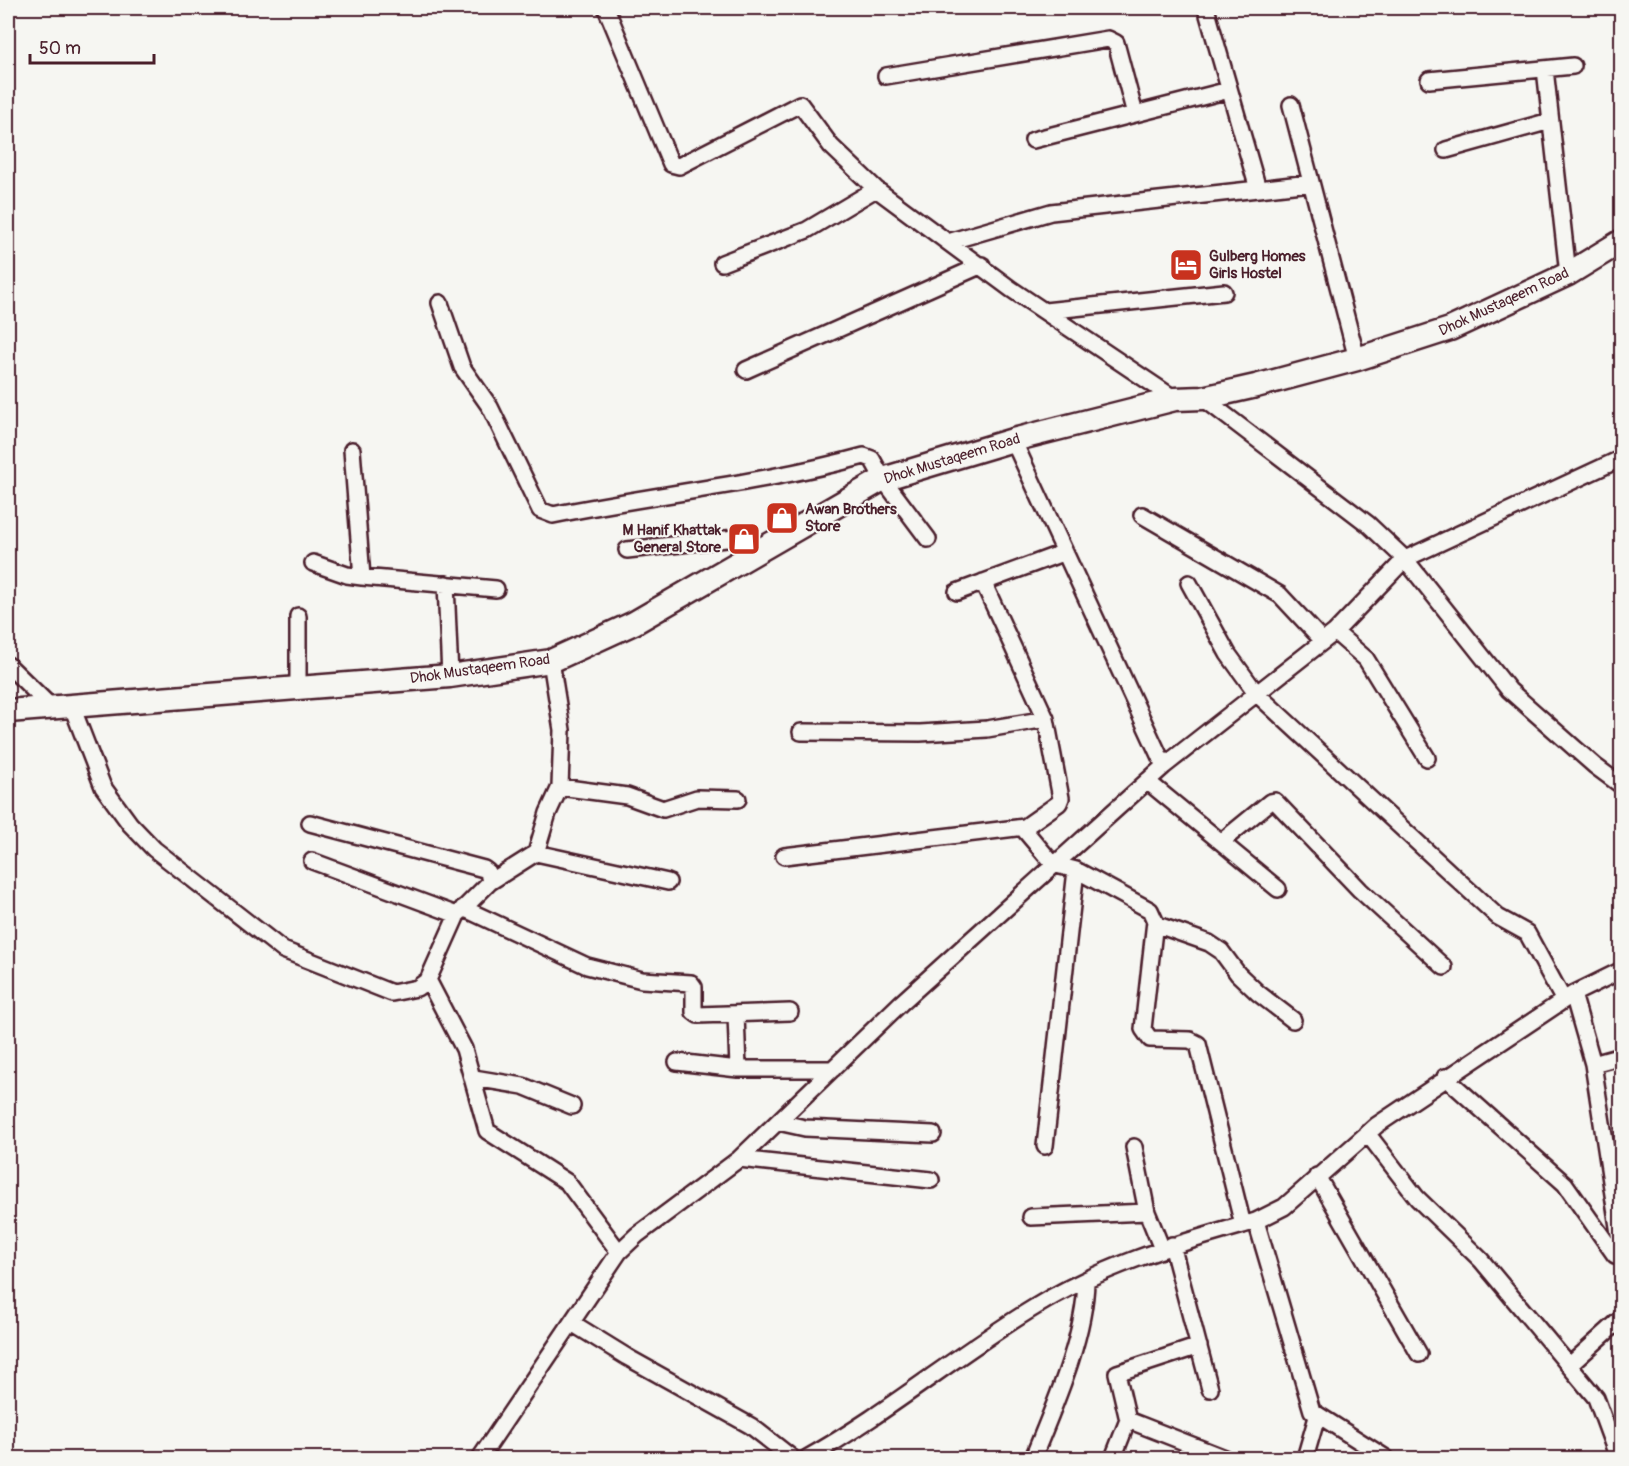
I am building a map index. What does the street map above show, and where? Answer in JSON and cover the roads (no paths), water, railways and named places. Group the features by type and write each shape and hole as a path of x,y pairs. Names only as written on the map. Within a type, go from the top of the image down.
{"street":[{"path":"606,8 671,164 679,166 800,104 831,146 876,189 1045,312 1174,399"},
{"path":"1206,8 1258,189"},
{"path":"886,76 1108,39 1116,43 1135,114"},
{"path":"1429,80 1573,66"},
{"path":"1545,69 1568,274"},
{"path":"1033,140 1229,90"},
{"path":"1291,105 1357,359"},
{"path":"1446,150 1550,120"},
{"path":"948,242 1051,212 1125,206 1310,183"},
{"path":"722,263 807,230 876,189"},
{"name":"Dhok Mustaqeem Road","path":"8,711 450,676 551,661 634,623 883,479 1013,440 1174,399 1203,398 1357,359 1450,330 1568,274 1622,241"},
{"path":"746,370 982,265"},
{"path":"1045,312 1224,292"},
{"path":"440,303 462,367 490,407 540,510 546,514 553,515 635,498 777,476 864,456 872,459 883,479 928,539"},
{"path":"1203,398 1368,524 1405,560 1509,690 1595,766 1622,786"},
{"path":"1013,440 1164,766"},
{"path":"352,450 362,578"},
{"path":"480,1458 619,1252 637,1235 739,1159 1053,864 1164,766 1329,636 1405,560 1622,458"},
{"path":"1142,515 1280,595 1329,636 1366,658 1427,758"},
{"path":"627,550 735,538 762,550"},
{"path":"957,592 1065,552"},
{"path":"313,563 362,578 496,589"},
{"path":"784,856 1025,827 1059,803 1061,798 1046,719 983,582"},
{"path":"1189,583 1228,654 1257,694 1498,917 1527,933 1568,996 1593,1064 1622,1254 1615,1255 1565,1184 1445,1077"},
{"path":"446,584 450,676"},
{"path":"298,616 298,688"},
{"path":"8,665 61,706 103,787 130,824 154,849 283,950 392,993 417,988 428,980 460,911 490,882 536,853 548,813 560,787 562,730 551,661"},
{"path":"801,732 920,733 987,729 1046,719"},
{"path":"1147,781 1278,889"},
{"path":"560,787 627,796 663,808 697,798 738,800"},
{"path":"1221,842 1270,802 1275,801 1360,891 1444,967"},
{"path":"310,823 484,869 490,882"},
{"path":"1025,827 1026,832 1053,864 1076,870 1149,910 1155,924 1143,1029 1149,1039 1191,1040 1198,1044 1249,1223 1312,1411 1317,1417 1386,1458"},
{"path":"536,853 668,882"},
{"path":"312,861 460,911 587,966 642,980 691,983 694,987 694,1012 698,1015 790,1012"},
{"path":"1045,1146 1076,870"},
{"path":"1155,924 1209,943 1221,951 1238,974 1293,1020"},
{"path":"807,1458 826,1454 1036,1306 1086,1281 1167,1247 1249,1223 1284,1207 1367,1134 1445,1077 1568,996 1622,970"},
{"path":"428,980 464,1048 488,1131 567,1182 619,1252"},
{"path":"736,1014 738,1069"},
{"path":"1593,1064 1622,1056"},
{"path":"677,1062 738,1069 833,1069"},
{"path":"474,1078 523,1086 572,1106"},
{"path":"778,1122 805,1128 933,1134"},
{"path":"1367,1134 1416,1198 1481,1260 1570,1365 1600,1406 1617,1458"},
{"path":"1134,1147 1147,1212 1167,1247 1199,1346 1210,1389"},
{"path":"739,1159 931,1180"},
{"path":"1317,1176 1419,1354"},
{"path":"1031,1216 1147,1212"},
{"path":"1034,1458 1061,1390 1086,1299 1086,1281"},
{"path":"1570,1365 1622,1318"},
{"path":"572,1323 627,1357 750,1426 792,1458"},
{"path":"1113,1458 1128,1420 1117,1373 1199,1346"},
{"path":"1305,1458 1317,1417"},
{"path":"1128,1420 1225,1458"}],"place":[{"name":"Gulberg Homes Girls Hostel","path":"1186,265"},
{"name":"Awan Brothers Store","path":"782,518"},
{"name":"M Hanif Khattak General Store","path":"744,539"}]}
